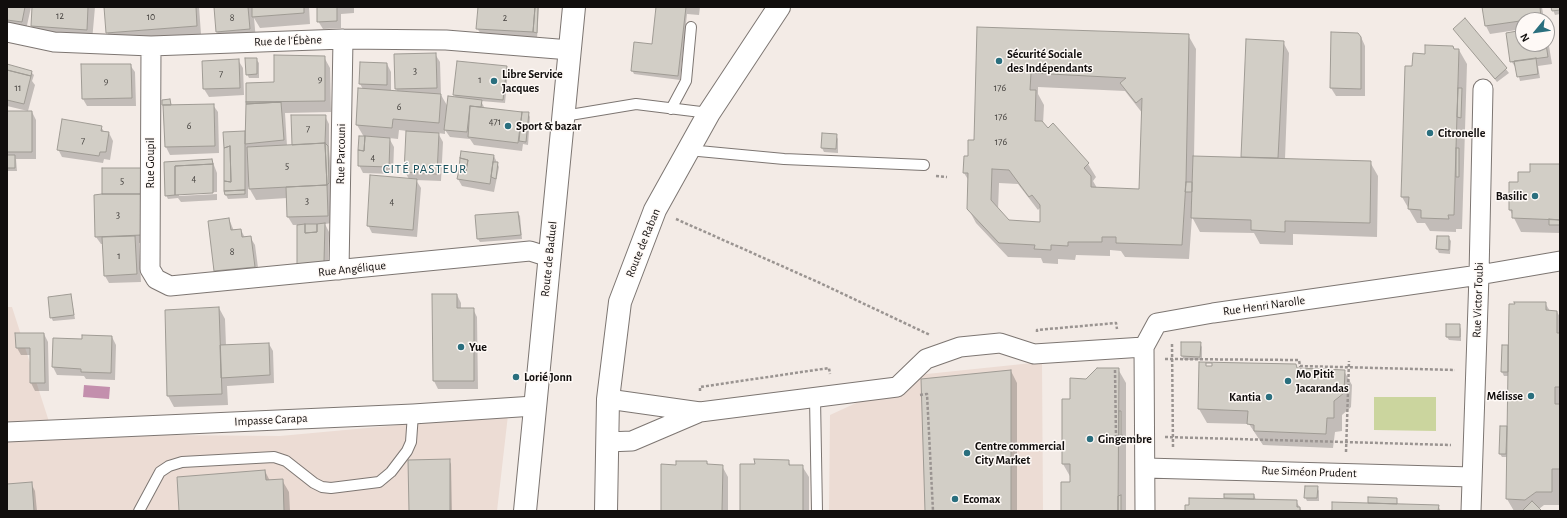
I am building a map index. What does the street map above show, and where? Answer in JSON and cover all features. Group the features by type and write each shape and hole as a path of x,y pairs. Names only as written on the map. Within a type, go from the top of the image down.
{"street":[{"name":"Route de Baduel","path":"525,511 534,406 574,7"},
{"name":"Route de Raban","path":"606,511 608,399 620,302 655,210 709,113 779,7"},
{"name":"Rue de l'Ébène","path":"7,32 54,42 150,46 342,39 446,40 570,50"},
{"name":"Rue Parcouni","path":"339,270 342,39"},
{"name":"Rue Goupil","path":"150,46 150,269 156,279"},
{"name":"Rue Victor Toubi","path":"1471,511 1479,275 1483,89"},
{"name":"Rue Angélique","path":"156,279 170,286 530,251 549,257"},
{"name":"Rue Henri Narolle","path":"1146,511 1150,353 1157,323 1213,313 1479,275 1560,261"},
{"path":"608,399 700,405 815,398 897,387 926,359 960,347 1000,343 1034,354 1150,353"},
{"path":"607,442 632,441 700,405"},
{"name":"Impasse Carapa","path":"7,432 413,414 534,406"},
{"name":"Rue Siméon Prudent","path":"1146,468 1472,476"}],"lane":[{"path":"671,109 686,81 691,27"},
{"path":"564,116 636,104 709,113"},
{"path":"688,150 784,159 924,165"},
{"path":"815,398 817,511"},
{"path":"139,511 160,472 169,466 182,462 274,457 286,461 314,483 322,487 331,488 379,482 391,472 407,451 410,442 413,414"}],"path":[{"path":"674,218 820,283 932,336"},
{"path":"1172,344 1173,450"},
{"path":"1150,353 1172,359 1299,360 1300,366 1349,366 1463,370"},
{"path":"1346,456 1349,361"},
{"path":"1115,364 1116,436 1125,436"},
{"path":"700,405 700,387 829,368 831,379"},
{"path":"914,396 927,394 933,511"},
{"path":"1163,437 1454,445"}],"shaded area":[{"path":"7,307 12,307 53,434 280,436 508,415 497,511 7,511"},
{"path":"1042,362 1043,511 829,511 830,415 917,375"},
{"path":"84,385 110,387 109,399 83,397"}],"green space":[{"path":"1374,397 1436,397 1436,431 1374,430"}],"building":[{"path":"7,7 25,7 22,22 7,20"},
{"path":"32,7 88,7 87,30 31,26"},
{"path":"104,7 196,7 197,26 106,33"},
{"path":"214,7 248,7 250,29 216,32"},
{"path":"252,7 304,7 304,13 252,17"},
{"path":"317,7 337,7 337,21 317,22"},
{"path":"478,7 535,7 533,32 476,29"},
{"path":"535,7 538,7 537,33 533,32"},
{"path":"656,7 686,7 678,76 631,71 634,42 652,44"},
{"path":"1482,7 1540,7 1540,12 1515,12 1515,22 1485,26"},
{"path":"1551,7 1560,7 1560,10 1552,11"},
{"path":"1465,18 1507,68 1495,79 1453,29"},
{"path":"977,27 1189,34 1186,182 1182,245 1116,243 1116,237 1102,237 1102,242 1068,242 1068,246 1051,245 1051,250 1034,249 1035,245 999,243 967,209 968,173 963,173 964,156 968,156 968,140 974,140","holes":["1031,73 1126,78 1120,83 1136,103 1142,98 1139,189 1091,187 1091,176 1084,168 1089,163 1053,123 1048,128 1042,121 1035,121 1036,90 1030,90","992,169 1009,170 1029,197 1032,195 1040,205 1040,222 1009,220 991,200"]},
{"path":"1515,31 1515,52 1547,52 1548,57 1510,62 1506,33"},
{"path":"1331,32 1358,33 1361,37 1361,89 1330,88"},
{"path":"1246,39 1284,41 1278,158 1241,157"},
{"name":"Citronelle","path":"1425,45 1453,46 1454,49 1459,49 1454,215 1448,215 1449,219 1421,218 1421,210 1408,209 1409,197 1401,197 1405,66 1412,66 1413,53 1425,54"},
{"path":"436,53 437,88 395,89 394,54"},
{"path":"274,55 325,56 325,101 246,102 246,83 274,82"},
{"path":"245,58 257,58 257,74 246,75"},
{"path":"1536,58 1538,74 1517,77 1514,61"},
{"path":"239,59 240,88 203,89 202,61"},
{"path":"457,61 507,66 503,100 453,95"},
{"path":"360,62 387,63 387,85 359,84"},
{"path":"7,64 32,71 31,76 7,70"},
{"path":"81,64 131,64 132,98 82,99"},
{"path":"7,70 31,76 24,104 7,100"},
{"path":"358,88 441,94 439,123 393,119 392,128 356,125"},
{"path":"1458,88 1462,88 1461,118 1457,117"},
{"path":"448,96 482,100 481,107 470,106 467,132 444,130"},
{"path":"170,99 171,105 162,105 162,100"},
{"path":"246,102 281,102 246,104"},
{"path":"281,102 284,140 245,144 246,104"},
{"path":"214,104 215,146 165,147 163,105"},
{"path":"470,106 522,112 518,143 468,137"},
{"path":"7,111 32,111 32,152 7,152"},
{"path":"522,112 529,112 526,142 519,141"},
{"path":"291,115 326,115 325,143 292,145"},
{"path":"62,119 102,126 101,131 109,132 106,152 100,152 99,156 57,150"},
{"path":"245,131 245,190 224,191 224,181 231,182 230,146 224,148 223,132"},
{"path":"406,131 439,133 437,174 404,172"},
{"path":"822,133 837,134 836,149 821,148"},
{"path":"359,136 365,136 364,151 358,150"},
{"path":"365,136 390,138 389,167 358,166 358,150 364,151"},
{"path":"325,143 327,185 249,189 247,147"},
{"path":"325,143 328,146 329,183 327,185"},
{"path":"230,146 231,182 224,181 224,148"},
{"path":"1456,148 1459,148 1459,177 1456,177"},
{"path":"461,151 494,155 490,184 457,179 459,170 466,171 468,160 460,158"},
{"path":"7,155 15,155 15,168 7,168"},
{"path":"1193,156 1371,161 1370,223 1285,221 1285,232 1251,230 1251,220 1191,218"},
{"path":"460,158 468,160 466,171 459,170"},
{"path":"212,159 213,164 175,166 175,195 165,196 164,162"},
{"path":"493,162 498,162 496,179 491,177"},
{"path":"213,164 213,193 175,195 175,166"},
{"name":"Basilic","path":"1530,164 1560,164 1560,220 1512,218 1512,210 1509,210 1509,182 1518,182 1518,172 1530,172"},
{"path":"102,168 141,168 141,194 102,194"},
{"path":"370,175 417,179 413,230 367,226"},
{"path":"1186,182 1192,182 1192,192 1185,192"},
{"path":"327,185 328,216 287,217 286,187"},
{"path":"245,190 245,194 225,195 224,191"},
{"path":"141,194 142,235 95,237 94,195"},
{"path":"518,212 521,235 477,239 475,215"},
{"path":"229,218 231,230 241,229 242,237 251,236 255,267 214,271 208,221"},
{"path":"1549,219 1560,220 1560,225 1549,225"},
{"path":"325,223 324,262 297,264 297,225 305,224 305,233 317,232 317,224"},
{"path":"305,224 317,224 317,232 305,233"},
{"path":"135,236 137,274 104,276 102,237"},
{"path":"1437,236 1449,236 1449,250 1436,249"},
{"path":"71,294 74,315 50,318 48,297"},
{"path":"432,294 457,294 457,308 474,308 474,381 433,381"},
{"name":"Mélisse","path":"1514,302 1546,302 1546,310 1557,311 1557,333 1560,333 1560,387 1555,387 1555,404 1560,404 1560,469 1552,469 1552,492 1536,492 1525,500 1506,499 1509,304 1515,304"},
{"path":"219,307 222,394 167,396 165,310"},
{"path":"1446,324 1460,324 1460,337 1446,337"},
{"path":"15,333 44,333 45,383 30,383 30,348 16,348"},
{"path":"82,335 112,336 111,373 81,372 81,369 52,367 53,338 82,339"},
{"path":"1181,342 1201,342 1200,357 1181,356"},
{"path":"269,343 270,375 221,378 220,345"},
{"path":"1502,345 1508,345 1508,372 1501,372"},
{"name":"Kantia","path":"1199,362 1296,364 1297,368 1345,370 1344,393 1334,401 1334,418 1327,418 1326,434 1254,431 1254,425 1247,424 1248,411 1198,409"},
{"path":"1206,363 1212,363 1212,366 1206,366"},
{"name":"Gingembre","path":"1097,368 1119,368 1118,511 1061,511 1061,482 1070,482 1070,464 1062,464 1062,399 1070,399 1070,378 1086,379"},
{"name":"Centre commercial City Market","path":"1011,370 1011,511 925,511 921,379"},
{"path":"1119,411 1121,411 1121,441 1119,442"},
{"path":"1500,426 1507,426 1506,454 1499,454"},
{"path":"450,459 450,511 409,511 408,460"},
{"path":"754,459 789,460 789,465 803,465 803,511 740,511 740,464 755,464"},
{"path":"676,461 707,461 707,464 723,465 722,511 661,511 661,464 676,465"},
{"path":"265,470 266,480 283,479 284,511 179,511 177,477"},
{"path":"32,482 34,511 7,511 7,484"},
{"path":"1305,486 1318,486 1317,498 1304,498"},
{"path":"1224,494 1254,494 1254,499 1224,498"},
{"path":"1121,495 1121,511 1118,511 1118,496"},
{"path":"1368,497 1397,498 1397,504 1368,503"},
{"path":"1189,498 1297,500 1297,507 1300,507 1300,511 1185,511 1185,505 1189,505"},
{"path":"1532,501 1542,511 1522,511"},
{"path":"1332,502 1439,505 1438,511 1329,511 1332,510"}],"place":[{"name":"Sécurité Sociale des Indépendants","path":"999,61"},
{"name":"Libre Service Jacques","path":"494,81"},
{"name":"Sport & bazar","path":"508,126"},
{"name":"Citronelle","path":"1430,133"},
{"name":"Basilic","path":"1535,196"},
{"name":"Yue","path":"461,347"},
{"name":"Lorié Jonn","path":"516,377"},
{"name":"Mo Pitit Jacarandas","path":"1288,381"},
{"name":"Mélisse","path":"1531,396"},
{"name":"Kantia","path":"1269,397"},
{"name":"Gingembre","path":"1090,439"},
{"name":"Centre commercial City Market","path":"967,453"},
{"name":"Ecomax","path":"955,499"}],"district":[{"name":"CITÉ PASTEUR","path":"425,169"}]}
